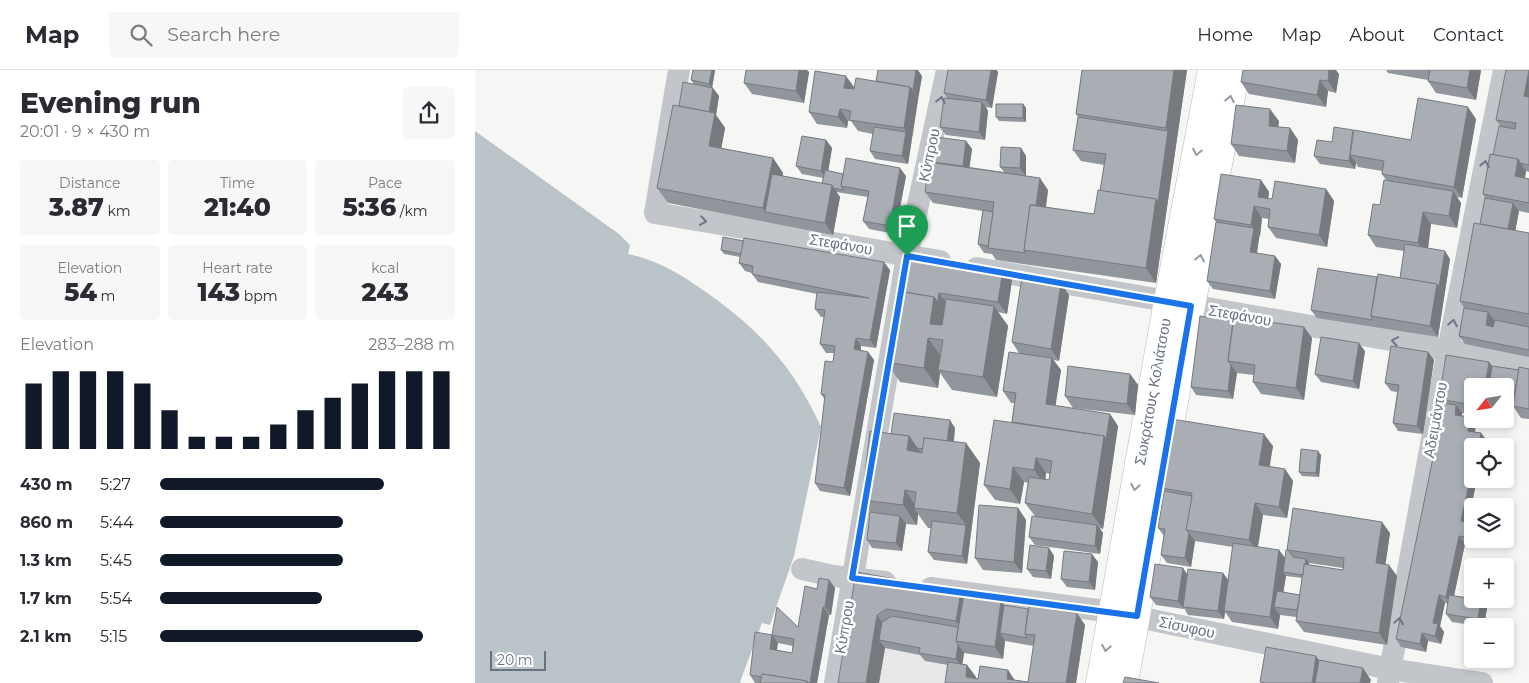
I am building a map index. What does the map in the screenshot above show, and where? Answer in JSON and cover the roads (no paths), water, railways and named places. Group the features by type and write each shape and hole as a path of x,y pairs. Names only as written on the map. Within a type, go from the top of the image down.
{"street":[{"name":"Στεφάνου","path":"679,70 655,213 1529,364"},
{"name":"Κύπρου","path":"835,683 907,256 947,70"},
{"name":"Σωκράτους Κολιάτσου","path":"1124,683 1125,614 1179,304 1212,70"},
{"name":"Σωκράτους Κολιάτσου","path":"1179,304 1236,70"},
{"name":"Αδειμάντου","path":"1389,676 1448,350 1504,70"},
{"name":"Σίσυφου","path":"802,569 833,576 1125,614 1389,676 1482,683"},
{"name":"Σωκράτους Κολιάτσου","path":"1100,683 1125,614"}]}
